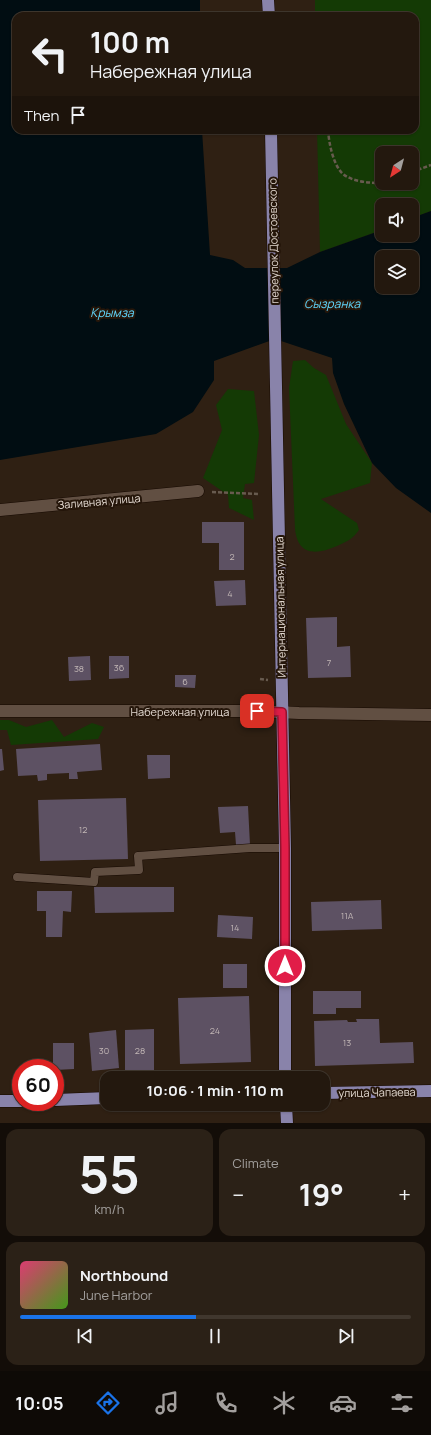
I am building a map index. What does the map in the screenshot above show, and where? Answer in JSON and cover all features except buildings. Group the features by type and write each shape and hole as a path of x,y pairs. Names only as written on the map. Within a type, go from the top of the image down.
{"main road":[{"path":"268,0 269,12"},
{"name":"переулок Достоевского","path":"270,134 275,353"},
{"name":"Интернациональная улица","path":"275,353 285,848 285,1071"},
{"name":"улица Чапаева","path":"330,1093 431,1091"},
{"path":"64,1100 100,1098"},
{"path":"0,1101 12,1101"},
{"path":"286,1111 287,1123"}],"street":[{"name":"Заливная улица","path":"0,510 198,491"},
{"name":"Набережная улица","path":"0,711 257,711 431,715"}],"lane":[{"path":"17,877 94,882 95,872 139,870 138,856 250,848 285,848"}],"path":[{"path":"329,134 333,157 343,174 361,182 375,183"},
{"path":"419,169 431,165"},
{"path":"198,491 259,494"}],"green space":[{"path":"315,0 431,0 431,211 419,215 419,198 375,198 375,232 320,252 317,134 419,134 419,12 315,12"},
{"path":"305,360 314,368 326,375 346,424 372,463 370,483 321,499 357,523 359,530 352,538 343,543 329,549 315,552 304,549 297,538 295,529 289,388 293,361"},
{"path":"228,389 254,391 259,435 254,483 245,484 243,498 252,500 254,520 229,508 228,495 203,478 222,430 216,405"},
{"path":"0,720 9,720 26,727 52,720 64,737 92,723 104,727 98,739 11,745 7,730 0,730"}],"water":[{"name":"Крымза","path":"0,0 200,0 200,12 12,12 12,134 202,134 210,255 233,260 245,268 287,268 320,252 375,232 375,242 419,242 419,215 431,211 431,513 396,488 372,463 344,404 333,373 332,358 275,339 214,361 214,380 193,412 156,434 0,460"}],"route":[{"path":"257,711 282,712 285,848 285,966"}],"water label":[{"name":"Сызранка","path":"332,303"}]}
